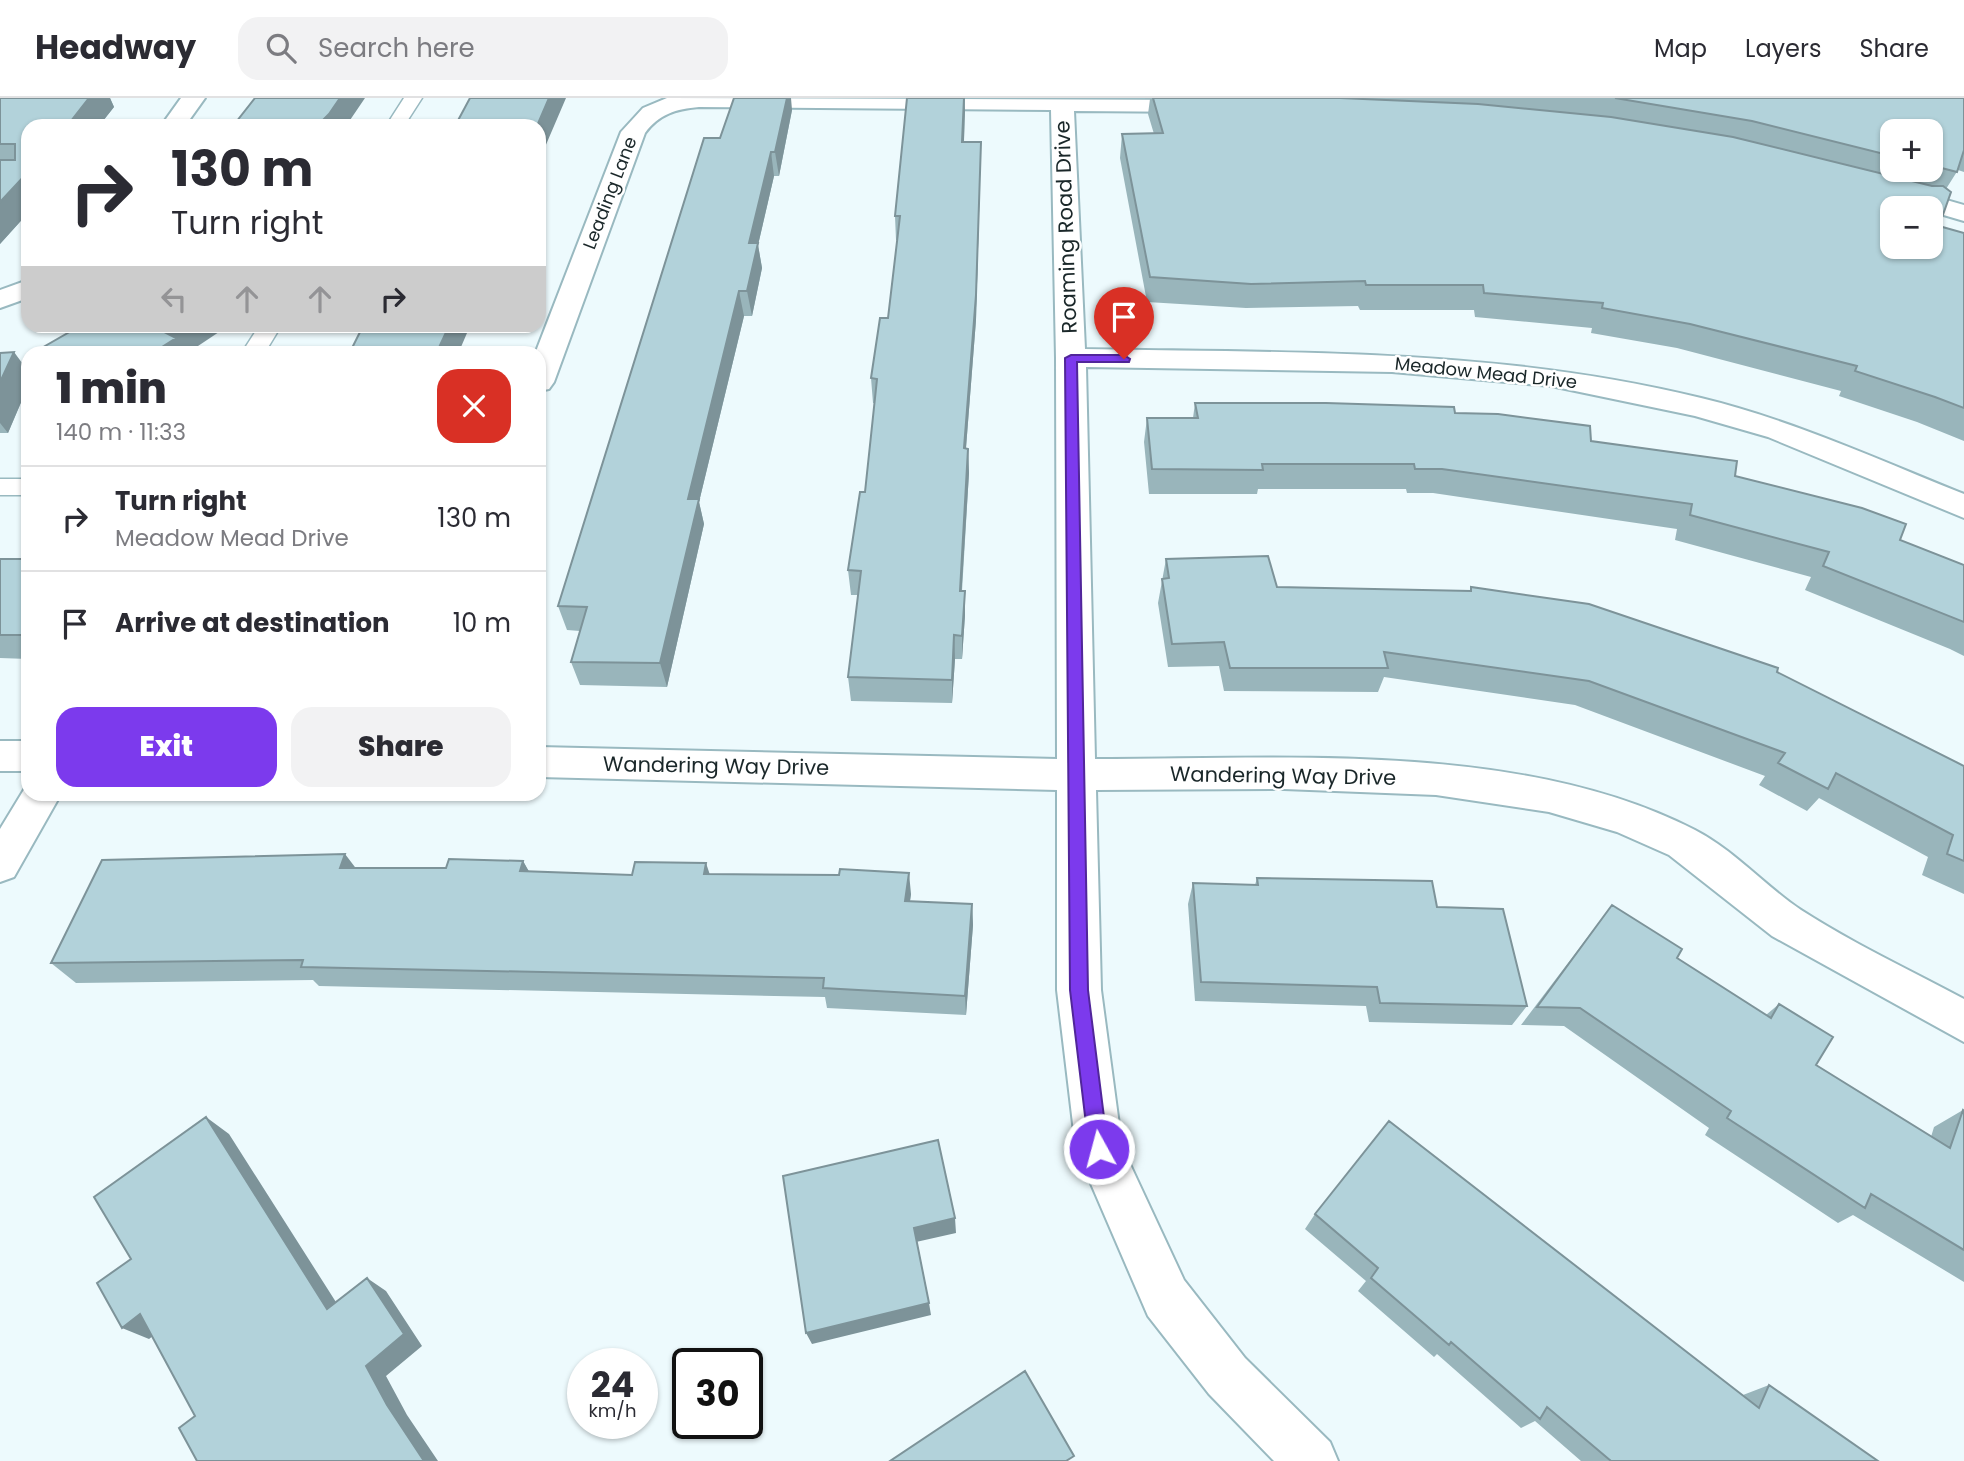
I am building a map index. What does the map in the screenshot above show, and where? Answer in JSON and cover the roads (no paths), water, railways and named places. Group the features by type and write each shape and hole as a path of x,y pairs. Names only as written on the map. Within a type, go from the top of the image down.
{"street":[{"path":"178,119 193,98"},
{"name":"Leading Lane","path":"546,363 633,132 648,110 665,102 1062,100 1221,106"},
{"name":"Roaming Road Drive","path":"1062,100 1071,358 1079,990 1099,1149 1166,1298 1227,1376 1311,1461"},
{"path":"1868,186 1964,213"},
{"path":"0,300 21,291"},
{"name":"Meadow Mead Drive","path":"1071,358 1392,363 1551,377 1699,407 1779,430 1964,507"},
{"path":"0,755 21,756"},
{"name":"Wandering Way Drive","path":"546,762 1077,775 1284,774 1436,779 1549,796 1626,818 1683,843 1787,923 1964,1023"},
{"path":"0,865 38,801"}],"lane":[{"path":"400,119 413,98"},
{"path":"0,486 21,487"}]}
